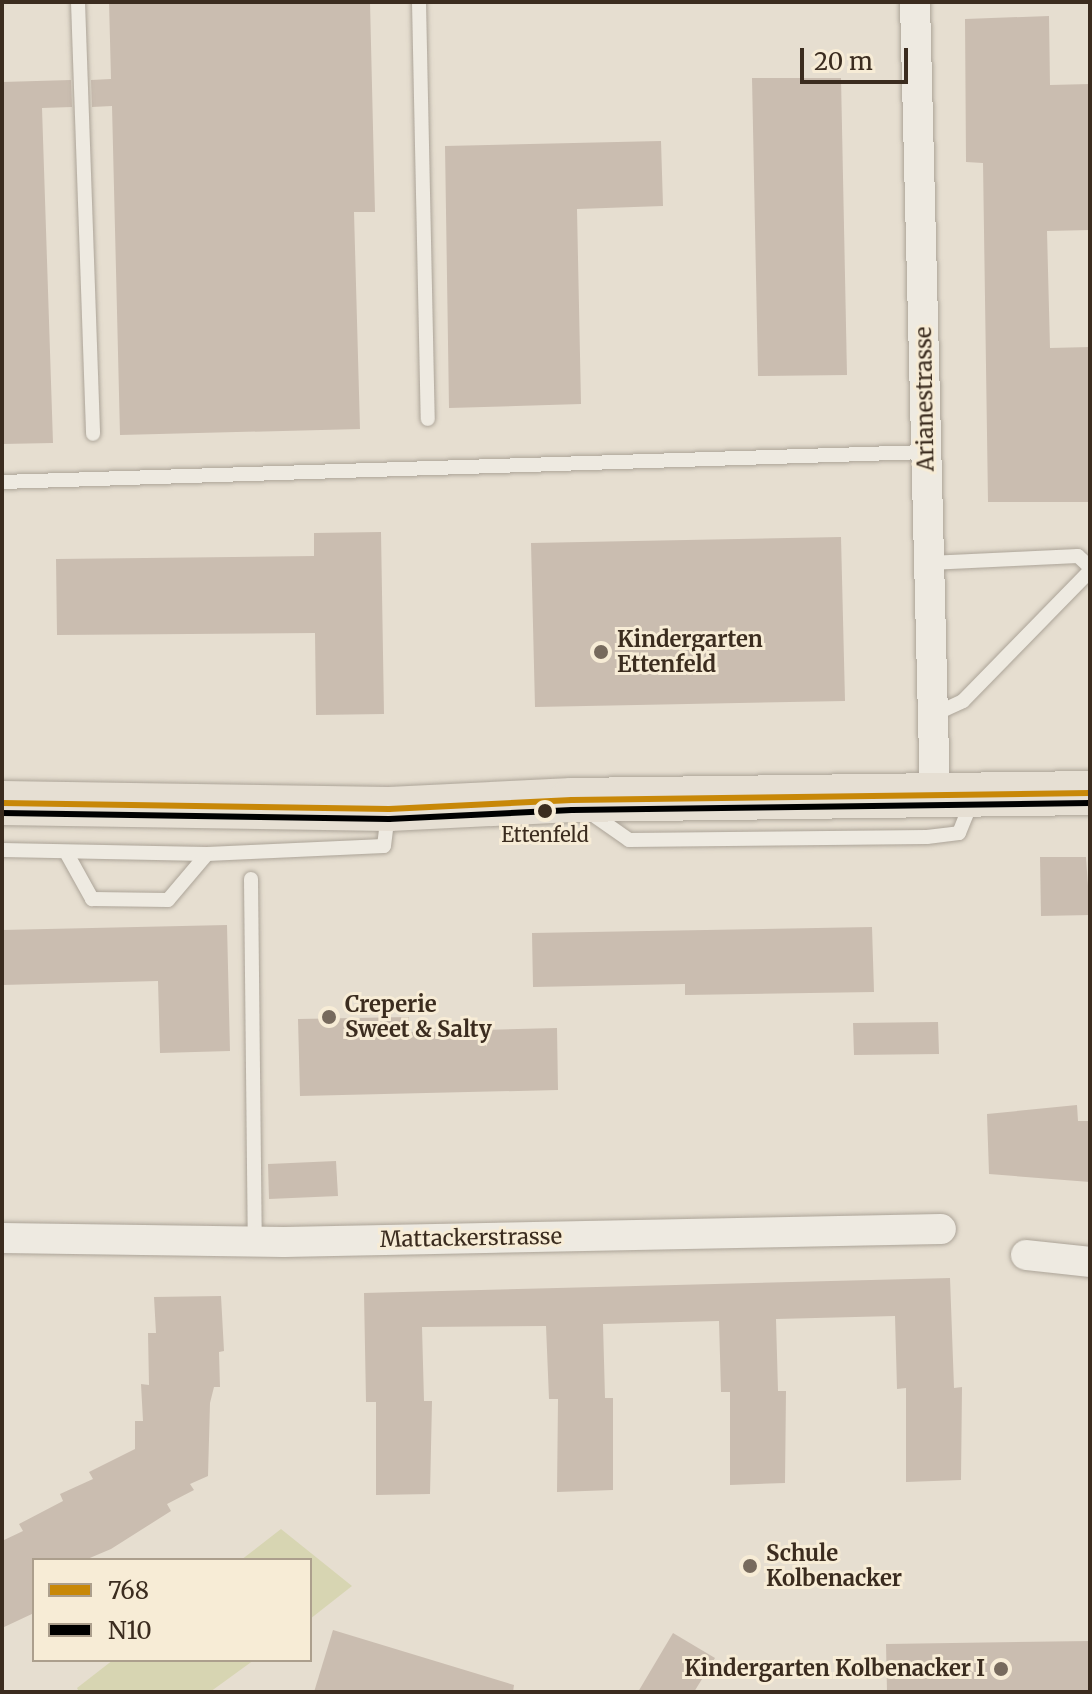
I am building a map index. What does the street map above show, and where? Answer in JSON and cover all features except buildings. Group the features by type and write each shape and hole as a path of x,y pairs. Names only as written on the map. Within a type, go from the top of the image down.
{"main road":[{"path":"2,803 389,809 572,800 1090,793"}],"street":[{"name":"Arianestrasse","path":"915,2 933,715 954,796"},
{"name":"Mattackerstrasse","path":"2,1238 255,1240 941,1229"},
{"path":"1026,1255 1090,1262"}],"lane":[{"path":"78,2 93,434"},
{"path":"419,2 428,419"},
{"path":"2,482 926,452"},
{"path":"929,563 1078,556 1090,569 963,701 933,715"},
{"path":"2,850 207,854 384,846 389,809"},
{"path":"66,852 92,899 168,900 207,854"},
{"path":"251,879 255,1240"}],"shaded area":[{"path":"281,1529 352,1586 312,1617 312,1558 244,1558"},
{"path":"110,1662 251,1662 210,1692 79,1692 77,1688"}],"transit line":[{"name":"768","path":"2,803 389,809 572,800 1090,793"},
{"name":"N10","path":"2,813 389,819 572,810 1090,803"}],"place":[{"name":"Kindergarten Ettenfeld","path":"601,652"},
{"name":"Ettenfeld","path":"545,811"},
{"name":"Creperie Sweet & Salty","path":"329,1017"},
{"name":"Schule Kolbenacker","path":"750,1566"},
{"name":"Kindergarten Kolbenacker I","path":"1001,1669"}]}
